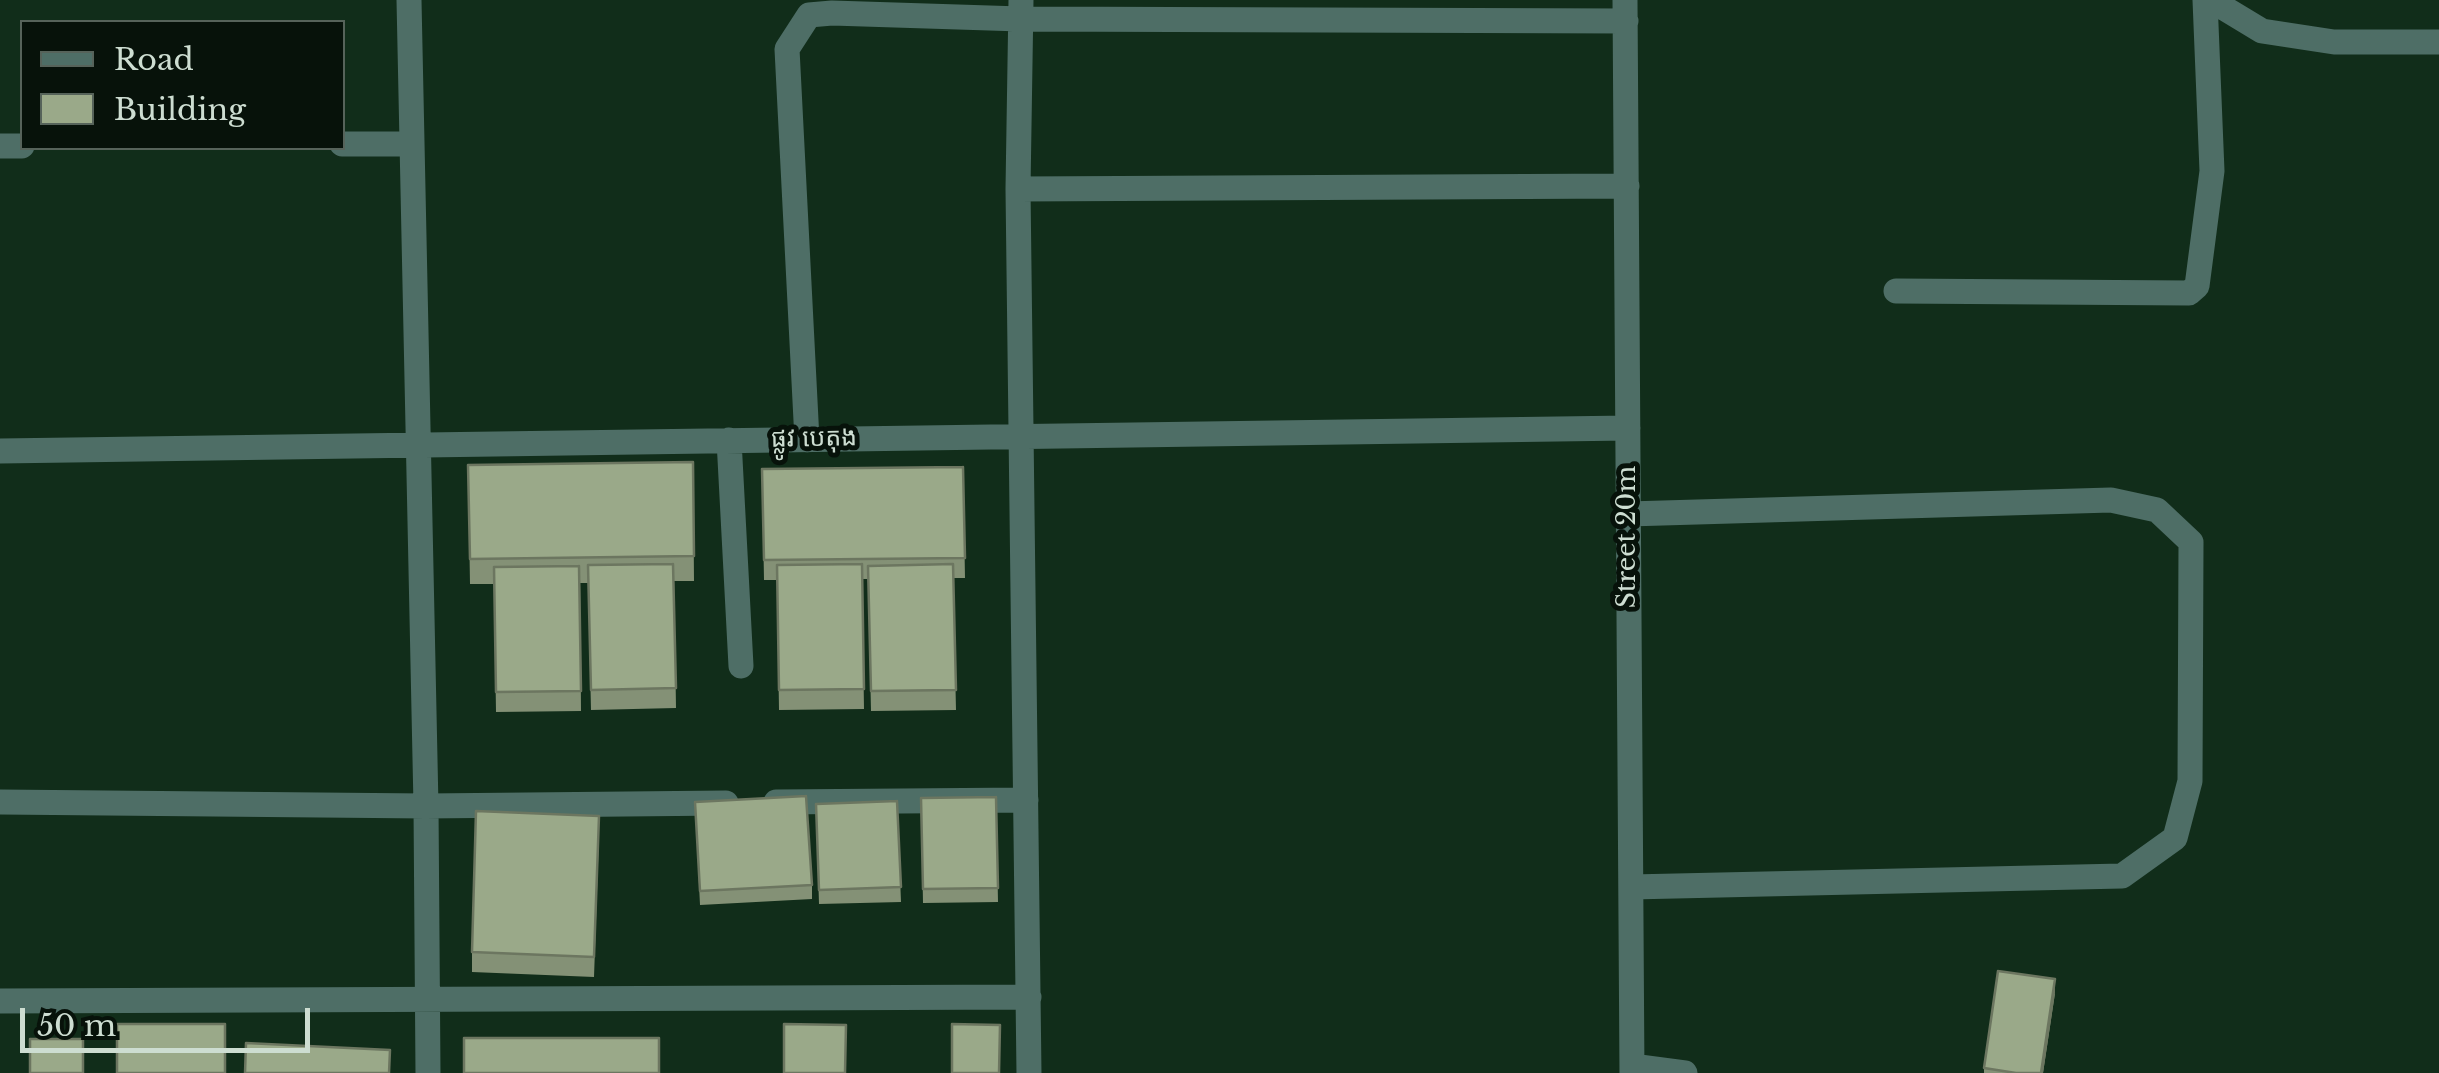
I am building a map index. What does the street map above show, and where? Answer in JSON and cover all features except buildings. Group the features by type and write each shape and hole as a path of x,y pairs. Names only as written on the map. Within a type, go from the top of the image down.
{"street":[{"path":"410,0 428,1073"},
{"path":"1896,290 2189,294 2197,286 2212,171 2205,0"},
{"path":"2220,0 2224,8 2262,31 2334,42 2439,42"},
{"path":"807,440 788,49 809,15 832,6 1626,11"},
{"path":"1021,10 1018,189 1030,1073"},
{"name":"Street 20m","path":"1626,11 1632,1070"},
{"path":"345,144 411,144"},
{"path":"1018,189 1626,186"},
{"name":"ផ្លូវ បេតុង","path":"0,451 1628,428"},
{"path":"729,440 742,666"},
{"path":"1628,514 2111,500 2157,510 2191,542 2190,780 2175,838 2122,876 1630,886"},
{"path":"0,802 426,806 1026,800"},
{"path":"0,1001 1028,997"},
{"path":"1632,1070 1685,1073"}]}
